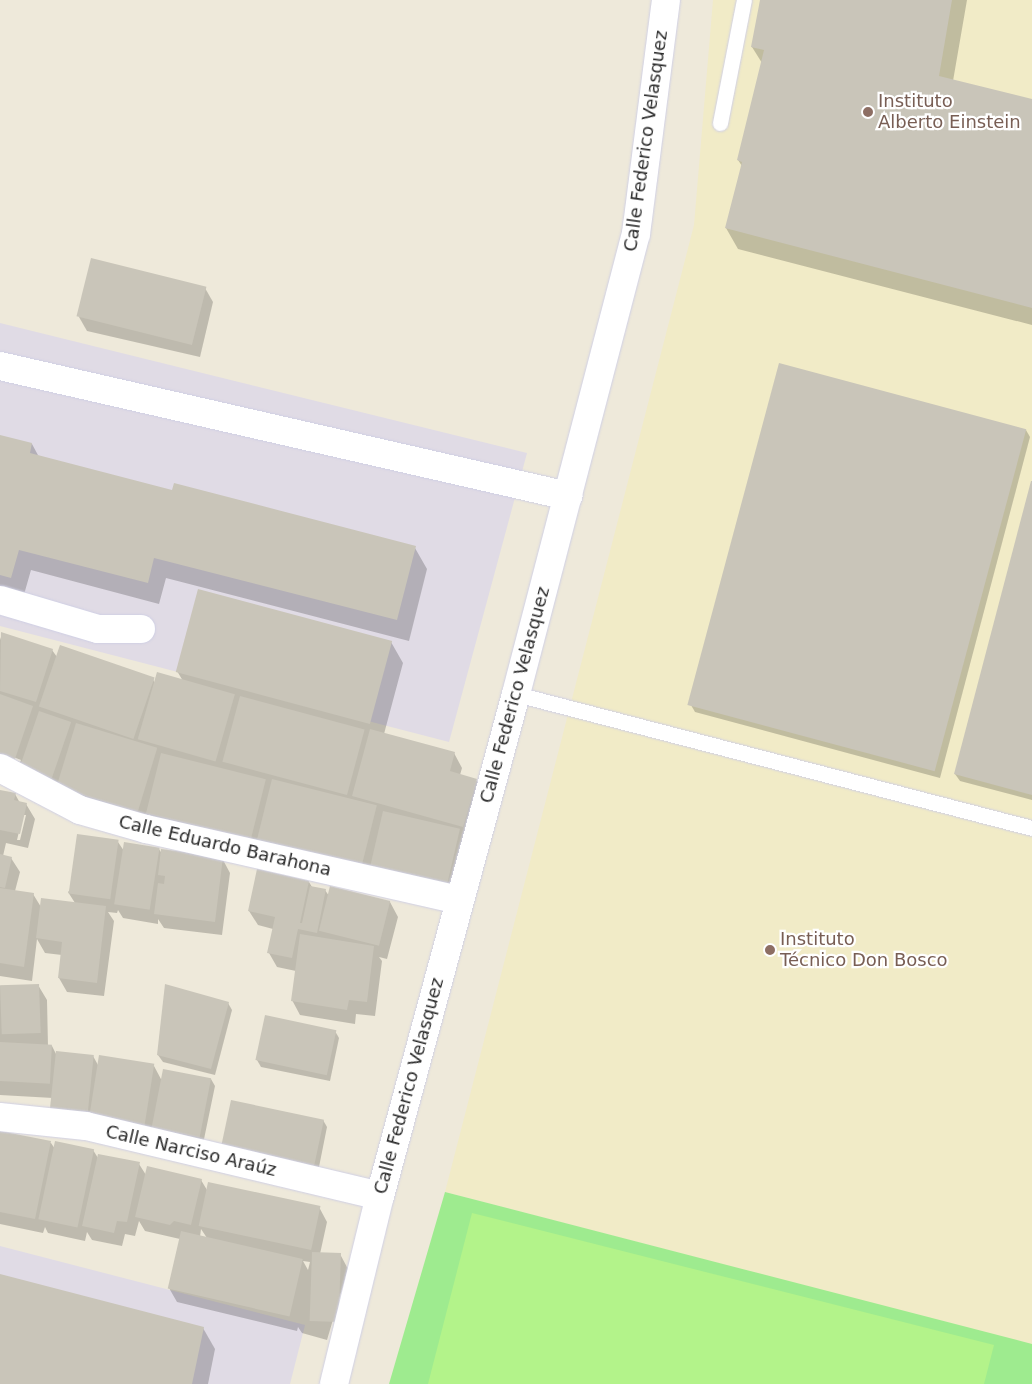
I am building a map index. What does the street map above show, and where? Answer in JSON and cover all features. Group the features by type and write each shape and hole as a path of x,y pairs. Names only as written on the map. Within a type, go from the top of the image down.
{"street":[{"name":"Calle Federico Velasquez","path":"334,1384 380,1196 516,694 636,234 666,0"},
{"path":"0,366 568,496"},
{"path":"0,600 98,629 141,629"},
{"name":"Calle Eduardo Barahona","path":"0,768 80,810 136,827 459,900"},
{"name":"Calle Narciso Araúz","path":"0,1117 86,1126 380,1196"}],"lane":[{"path":"720,123 744,0"},
{"path":"516,694 1032,828"}],"shaded area":[{"name":"Instituto Técnico Don Bosco","path":"713,0 1032,0 1032,1345 445,1192 694,225"},
{"path":"0,323 527,453 449,742 0,626"},
{"path":"0,1246 305,1325 290,1384 0,1384"}],"green space":[{"path":"445,1192 1032,1344 1032,1384 389,1384"},
{"path":"472,1213 994,1345 984,1384 428,1384"}],"building":[{"name":"Instituto Alberto Einstein","path":"760,0 952,0 939,76 1032,99 1032,308 725,228 742,162 737,160 764,50 751,47"},
{"path":"91,258 206,287 192,345 76,316"},
{"path":"779,363 1026,429 935,771 687,705"},
{"path":"0,435 32,443 30,453 172,490 174,483 416,546 397,620 154,558 148,583 19,550 11,578 0,575"},
{"path":"1032,481 1032,795 954,774"},
{"path":"198,589 392,641 370,724 176,672"},
{"path":"1,632 53,649 36,702 0,691"},
{"path":"60,645 155,678 133,739 39,706"},
{"path":"157,672 235,694 216,762 138,739"},
{"path":"0,694 33,706 15,759 0,754"},
{"path":"240,696 365,729 347,795 222,762"},
{"path":"39,711 71,722 52,779 19,768"},
{"path":"76,723 157,748 138,812 56,787"},
{"path":"370,729 455,752 450,771 477,779 463,827 352,796"},
{"path":"161,753 266,779 251,839 146,813"},
{"path":"272,779 377,805 362,865 257,839"},
{"path":"0,790 16,793 14,800 27,803 20,834 0,830"},
{"path":"383,811 460,829 447,884 370,867"},
{"path":"77,834 119,840 110,899 69,893"},
{"path":"124,842 160,848 150,910 114,904"},
{"path":"161,849 223,857 215,922 154,914 158,883 164,884 165,876 158,875"},
{"path":"0,854 12,857 5,888 0,887"},
{"path":"257,869 309,881 300,923 302,923 310,886 326,889 317,933 298,929 292,958 267,953 275,917 248,911"},
{"path":"330,886 390,901 379,946 319,931"},
{"path":"0,888 34,893 24,967 0,963"},
{"path":"41,898 106,906 97,983 58,978 62,942 36,938"},
{"path":"300,934 374,946 367,1002 349,1000 347,1010 291,1001"},
{"path":"39,984 41,1033 2,1034 0,985"},
{"path":"165,984 229,1002 211,1069 157,1055"},
{"path":"265,1015 336,1030 327,1075 255,1060"},
{"path":"0,1042 52,1045 50,1084 0,1081"},
{"path":"56,1051 94,1055 87,1116 50,1112"},
{"path":"99,1055 154,1064 144,1128 89,1119"},
{"path":"163,1069 211,1078 200,1137 152,1128"},
{"path":"231,1100 324,1120 314,1166 221,1146"},
{"path":"0,1131 51,1141 35,1219 0,1212"},
{"path":"55,1141 94,1149 77,1228 38,1219"},
{"path":"98,1154 140,1162 127,1222 117,1221 114,1233 82,1226"},
{"path":"147,1166 202,1179 191,1225 174,1221 170,1225 135,1217"},
{"path":"208,1182 320,1206 311,1250 199,1226"},
{"path":"181,1231 303,1259 290,1317 168,1288"},
{"path":"312,1252 341,1253 339,1322 310,1321"},
{"path":"0,1274 204,1327 192,1384 0,1384"}],"place":[{"name":"Instituto Alberto Einstein","path":"868,112"},
{"name":"Instituto Técnico Don Bosco","path":"770,950"}]}
